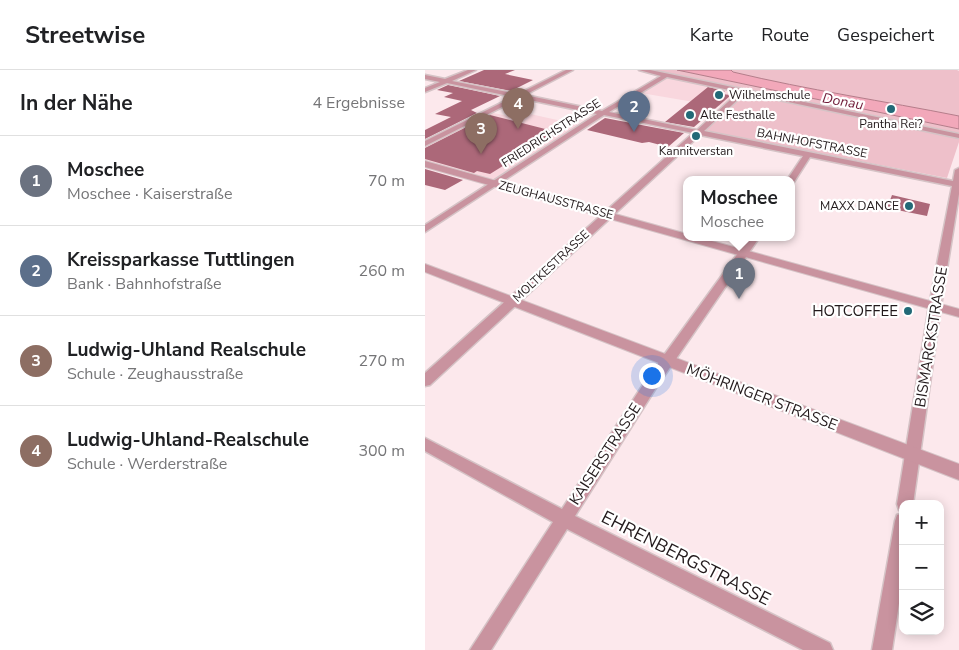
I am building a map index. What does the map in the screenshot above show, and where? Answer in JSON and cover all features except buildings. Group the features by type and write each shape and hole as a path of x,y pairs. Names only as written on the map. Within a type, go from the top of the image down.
{"street":[{"path":"425,90 473,70"},
{"path":"425,144 570,70"},
{"path":"642,70 959,136"},
{"name":"FRIEDRICHSTRASSE","path":"425,229 603,113 665,75"},
{"name":"BAHNHOFSTRASSE","path":"425,77 958,184"},
{"name":"MOLTKESTRASSE","path":"425,381 743,92"},
{"path":"794,176 808,154"},
{"name":"ZEUGHAUSSTRASSE","path":"425,164 683,236"},
{"name":"BISMARCKSTRASSE","path":"906,500 935,306 959,170"},
{"name":"ZEUGHAUSSTRASSE","path":"702,241 959,313"},
{"name":"KAISERSTRASSE","path":"479,650 563,518 668,360 752,241"},
{"name":"MÖHRINGER STRASSE","path":"425,268 959,472"},
{"name":"EHRENBERGSTRASSE","path":"425,444 563,518 823,650"},
{"path":"882,650 899,545"}],"shaded area":[{"path":"654,70 677,70 959,129 959,133"},
{"path":"731,70 957,70 959,71 959,116 789,84"},
{"path":"665,77 740,93 723,107 641,93"},
{"path":"745,94 959,138 959,142 947,178 705,131"},
{"path":"489,112 512,117 521,112 580,125 493,182 425,162 425,145"}],"water":[{"name":"Donau","path":"677,70 731,70 789,84 959,116 959,129"}],"place":[{"name":"Wilhelmschule","path":"719,95"},
{"name":"Pantha Rei?","path":"891,109"},
{"name":"Alte Festhalle","path":"690,115"},
{"name":"Ludwig-Uhland-Realschule","path":"518,129"},
{"name":"Kreissparkasse Tuttlingen","path":"634,132"},
{"name":"Kannitverstan","path":"696,136"},
{"name":"Ludwig-Uhland Realschule","path":"481,154"},
{"name":"MAXX DANCE","path":"909,206"},
{"name":"Moschee","path":"739,299"},
{"name":"HOTCOFFEE","path":"908,311"}]}
